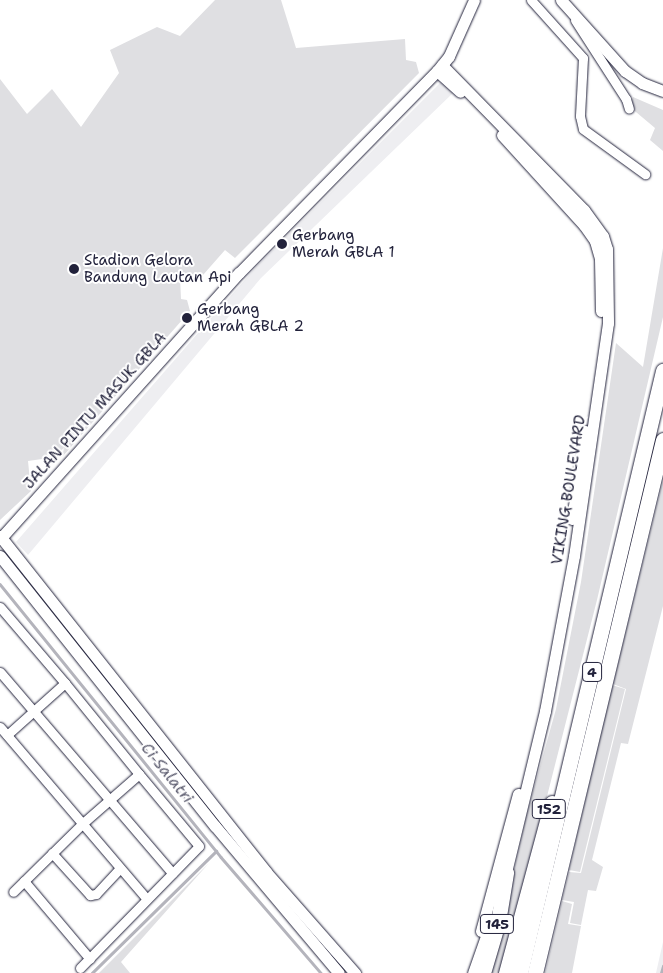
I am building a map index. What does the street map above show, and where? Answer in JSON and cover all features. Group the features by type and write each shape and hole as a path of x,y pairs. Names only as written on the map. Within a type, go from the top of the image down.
{"highway":[{"name":"4","path":"535,973 663,371"},
{"name":"4","path":"520,973 663,440"},
{"name":"152","path":"530,879 550,808 583,743"},
{"name":"145","path":"483,973 498,922 506,873"},
{"name":"145","path":"506,973 530,879"}],"street":[{"name":"JALAN PINTU MASUK GBLA","path":"0,538 244,267 440,68 474,0"},
{"path":"531,0 583,58 580,116 583,129 645,174"},
{"path":"561,0 625,71 642,84 663,91"},
{"path":"572,10 582,33 626,99 629,109"},
{"name":"VIKING BOULEVARD","path":"440,68 584,210 596,224 607,249 608,323 574,556 545,711 506,873 473,973"},
{"name":"VIKING BOULEVARD","path":"440,68 584,225 595,241 601,277 599,344 554,629 506,843 467,973"},
{"path":"0,538 266,872 355,973"},
{"path":"0,556 221,834 339,973"},
{"path":"0,607 66,683 199,846 146,898 80,968"},
{"path":"0,672 172,873"},
{"path":"7,735 66,683"},
{"path":"0,727 146,898"},
{"path":"13,892 81,824 139,774"},
{"path":"52,853 90,895 96,894 120,868"},
{"path":"24,881 90,959"}],"shaded area":[{"path":"215,0 281,0 296,48 405,39 406,60 416,62 419,73 235,258 225,250 203,275 180,277 181,299 187,300 190,311 63,456 28,461 31,491 0,520 0,79 27,114 52,89 81,127 119,73 110,50 157,27 180,36"},
{"path":"442,81 453,93 261,278 28,555 16,542 212,317 257,266"},
{"path":"633,97 663,110 663,151 650,140 655,128 630,107"},
{"path":"663,248 663,317 597,600 502,973 490,973 527,813 556,709 581,582 616,343 643,367"},
{"path":"663,480 663,606 628,744 621,743 592,860 603,867 596,891 588,890 581,925 570,923 574,902 562,900 569,872 581,873 626,689 613,684"},
{"path":"612,685 625,689 580,872 569,870"},
{"path":"209,863 121,962 130,973 99,973"},
{"path":"562,901 572,904 568,924 581,926 572,973 545,973"},
{"path":"663,942 663,973 656,973"}],"waterway":[{"name":"Ci Salatri","path":"0,584 221,857 321,973"},
{"path":"92,973 216,851"},
{"path":"661,973 663,966"}],"place":[{"name":"Gerbang Merah GBLA 1","path":"282,244"},
{"name":"Stadion Gelora Bandung Lautan Api","path":"74,269"},
{"name":"Gerbang Merah GBLA 2","path":"187,318"}]}
